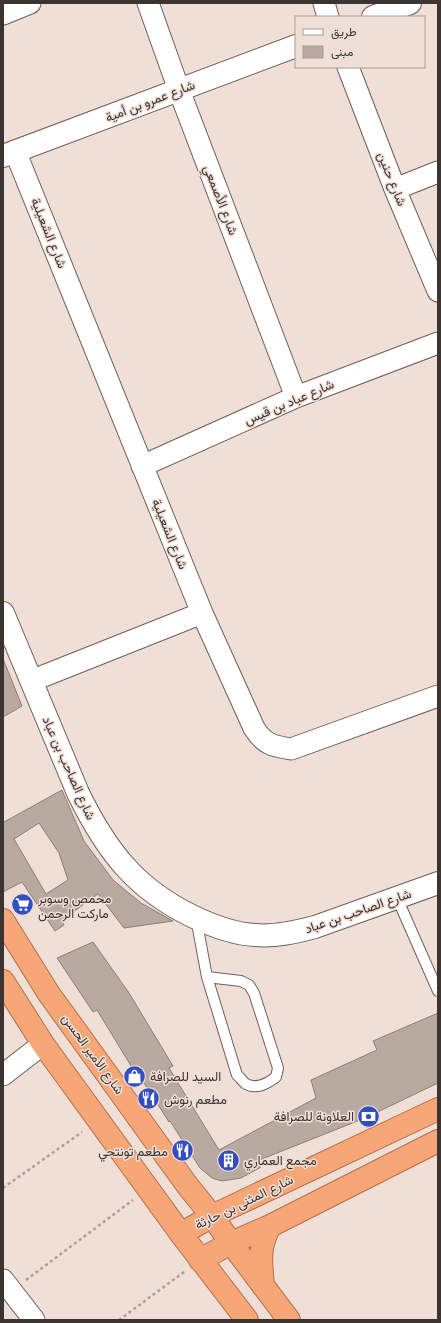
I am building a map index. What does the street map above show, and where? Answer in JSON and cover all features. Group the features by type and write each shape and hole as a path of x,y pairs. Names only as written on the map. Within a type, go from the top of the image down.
{"highway":[{"name":"شارع الأمير الحسن","path":"3,920 50,994 187,1185 212,1216 289,1320"},
{"path":"3,981 42,1044 200,1260 247,1320"},
{"path":"22,1012 50,994"},
{"name":"شارع المثنى بن حارثة","path":"181,1234 212,1216 253,1198 438,1109"},
{"path":"200,1260 231,1243 270,1226 438,1142"},
{"path":"187,1185 200,1192 229,1200 253,1198"},
{"path":"264,1286 261,1249 263,1238 270,1226"}],"street":[{"path":"3,14 30,3"},
{"name":"شارع الأصمعي","path":"148,3 179,90 296,397"},
{"path":"324,3 328,16"},
{"path":"375,16 410,3"},
{"name":"شارع عمرو بن أمية","path":"9,154 295,46"},
{"name":"شارع حنين","path":"348,68 395,189 438,291"},
{"name":"شارع الشعيلية","path":"9,154 142,466 202,613 254,728 260,738 278,747 291,749 438,696"},
{"path":"395,189 438,172"},
{"name":"شارع عباد بن قيس","path":"142,466 296,397 438,343"},
{"name":"شارع الصاحب بن عباد","path":"3,613 89,817 119,862 146,888 178,910 215,927 234,932 255,935 275,935 315,928 438,882"},
{"path":"31,681 202,613"},
{"path":"3,1074 42,1044"},
{"path":"7,1285 34,1320"}],"lane":[{"path":"397,898 438,991"},
{"path":"196,918 207,977 238,1075 246,1084 256,1086 268,1083 276,1077 278,1068 254,993 250,985 241,981 207,977"}],"path":[{"path":"3,1188 98,1121"},
{"path":"7,1285 148,1189"},
{"path":"119,1320 200,1260"}],"building":[{"path":"4,661 22,706 3,717 3,662"},
{"path":"62,790 84,841 113,880 141,903 173,921 124,928 98,894 62,920 64,925 55,931 22,882 3,892 3,820 4,822","holes":["39,823 59,853 68,880 46,894 14,839"]},
{"path":"93,942 129,993 173,1066 169,1068 219,1150 316,1098 311,1080 377,1050 373,1041 438,1013 438,1083 365,1118 257,1161 261,1167 241,1178 222,1181 212,1178 200,1168 144,1083 142,1084 97,1010 93,1012 57,958"}],"place":[{"name":"محمص وسوبر ماركت الرحمن","path":"22,905"},
{"name":"السيد للصرافة","path":"135,1076"},
{"name":"مطعم رنوش","path":"149,1099"},
{"name":"العلاونة للصرافة","path":"369,1116"},
{"name":"مطعم تونتحي","path":"183,1151"},
{"name":"مجمع العماري","path":"229,1160"}]}
